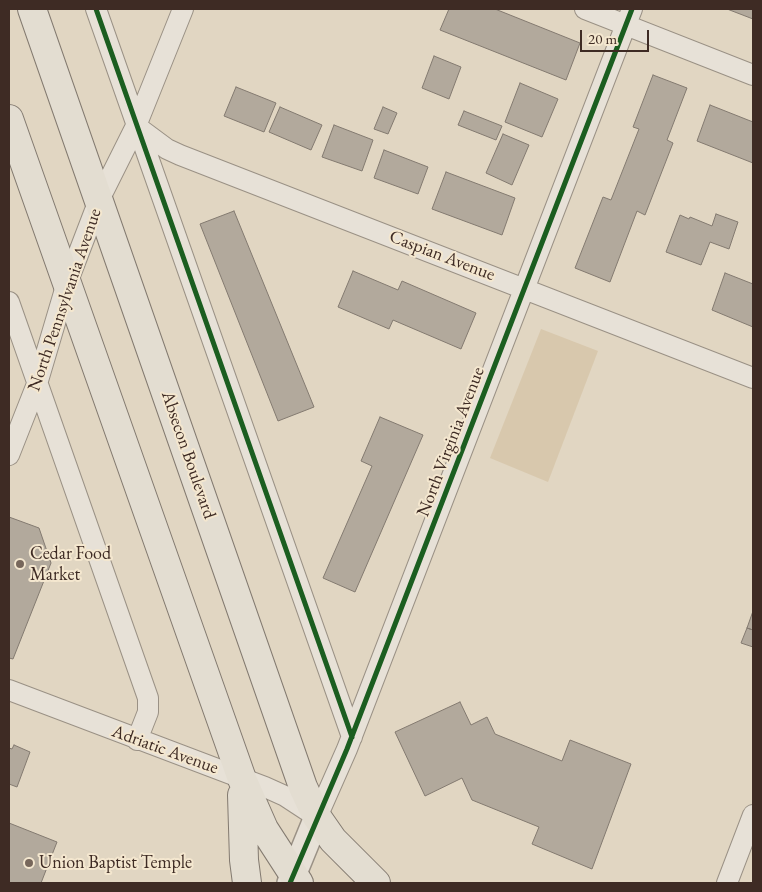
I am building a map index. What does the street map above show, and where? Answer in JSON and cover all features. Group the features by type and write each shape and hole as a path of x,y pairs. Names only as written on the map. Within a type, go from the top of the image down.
{"highway":[{"name":"Absecon Boulevard","path":"32,9 297,771 317,817 333,840 376,883"},
{"path":"9,119 66,286 242,779 264,829 294,881"},
{"path":"242,779 244,860 247,883"}],"street":[{"path":"96,9 352,737"},
{"name":"North Pennsylvania Avenue","path":"9,455 37,384 66,286 99,200 136,126 183,9"},
{"path":"585,9 629,17 753,76"},
{"name":"North Virginia Avenue","path":"294,881 317,817 352,737 629,17"},
{"name":"Caspian Avenue","path":"136,126 176,153 753,378"},
{"path":"9,302 148,698 148,712 137,740"},
{"name":"Adriatic Avenue","path":"9,690 284,796 317,817"},
{"path":"727,883 753,815"}],"shaded area":[{"path":"541,329 598,351 548,482 490,458"}],"building":[{"path":"449,9 495,9 580,43 566,80 440,30"},
{"path":"727,9 753,9 753,19"},
{"path":"434,56 461,67 449,99 422,88"},
{"path":"653,75 687,88 667,140 673,143 645,215 637,211 610,282 575,268 603,197 611,200 639,129 633,127"},
{"path":"520,83 558,99 542,137 505,122"},
{"path":"236,87 276,103 264,132 224,116"},
{"path":"710,105 753,122 753,163 697,141"},
{"path":"280,107 322,125 311,150 269,132"},
{"path":"383,107 397,113 388,134 374,129"},
{"path":"464,111 502,126 496,140 458,125"},
{"path":"334,125 373,140 362,171 322,157"},
{"path":"503,134 529,145 512,185 486,173"},
{"path":"384,150 428,167 418,194 374,178"},
{"path":"446,172 515,198 502,235 432,209"},
{"path":"234,211 314,407 278,421 200,224"},
{"path":"716,214 738,222 729,249 710,242 701,265 666,252 680,215 712,226"},
{"path":"353,271 398,290 402,281 476,313 461,349 393,320 389,329 338,307"},
{"path":"725,273 753,284 753,327 712,310"},
{"path":"380,417 423,435 355,592 323,578 372,466 361,461"},
{"path":"9,517 39,528 51,563 13,659 9,658"},
{"path":"753,611 753,630 747,628"},
{"path":"747,628 753,630 753,647 741,643"},
{"path":"460,702 471,725 487,717 495,734 562,761 570,740 631,764 592,869 532,844 539,827 472,800 462,778 425,796 395,732"},
{"path":"14,745 30,752 17,787 9,784 9,748 12,749"},
{"name":"Union Baptist Temple","path":"9,823 57,842 41,883 9,883"}],"cycle path":[{"path":"96,9 352,737"},
{"path":"290,883 347,749 632,9"}],"place":[{"name":"Cedar Food Market","path":"20,564"},
{"name":"Union Baptist Temple","path":"29,863"}]}
